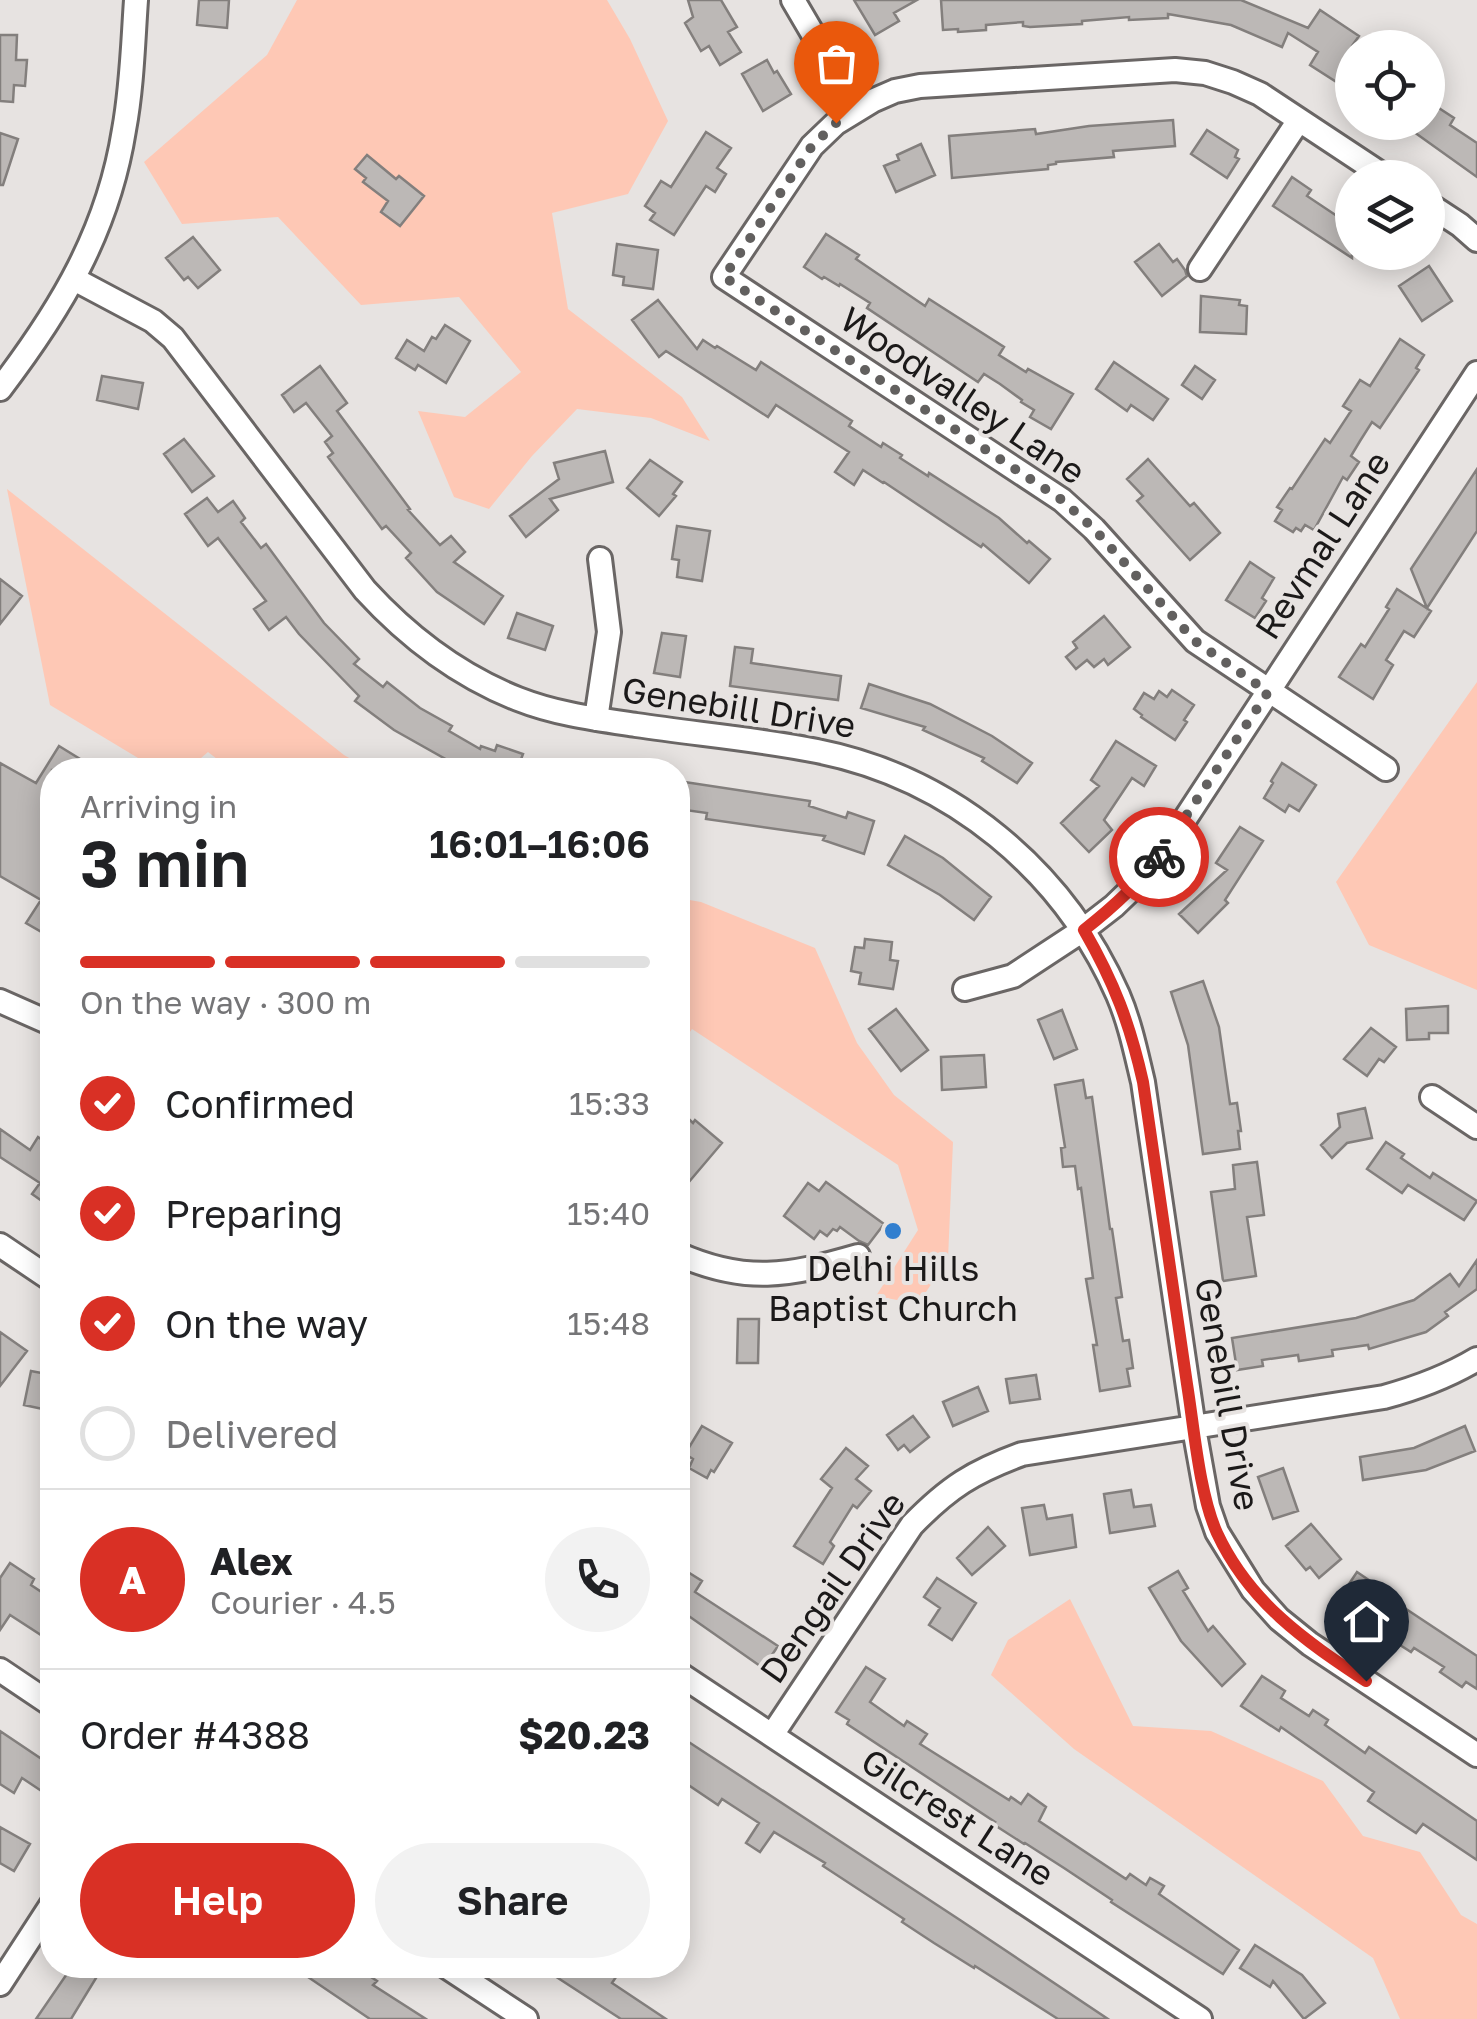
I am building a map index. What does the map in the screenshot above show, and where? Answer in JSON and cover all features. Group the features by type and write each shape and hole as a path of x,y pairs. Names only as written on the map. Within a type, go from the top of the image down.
{"street":[{"path":"0,389 40,338 94,236 124,133 136,0"},
{"path":"794,0 857,109 896,91 920,86 1175,70 1204,73 1260,94 1360,160"},
{"name":"Woodvalley Lane","path":"857,109 812,146 724,277 1062,500 1094,529 1195,641 1386,768"},
{"path":"1200,269 1299,120"},
{"path":"1445,215 1477,240"},
{"name":"Genebill Drive","path":"74,280 153,321 173,338 364,590 420,644 469,676 521,700 568,714 817,751 901,776 984,824 1048,884 1084,930 1120,999 1132,1035 1143,1082 1194,1428 1208,1506 1217,1532 1253,1590 1279,1619 1310,1644 1477,1755"},
{"name":"Revmal Lane","path":"965,989 1013,976 1084,930 1142,879 1477,373"},
{"path":"596,719 609,632 600,559"},
{"path":"0,1001 40,1019"},
{"path":"1432,1097 1477,1127"},
{"path":"0,1245 40,1272"},
{"path":"690,1259 720,1270 756,1275 822,1267 858,1256"},
{"name":"Dengail Drive","path":"772,1735 912,1525 940,1497 989,1466 1022,1454 1384,1397 1422,1386 1477,1359"},
{"path":"0,1670 40,1697"},
{"name":"Gilcrest Lane","path":"690,1681 1200,2019"},
{"path":"0,1984 40,1922"},
{"path":"464,1978 526,2019"}],"shaded area":[{"path":"297,0 607,0 668,121 628,194 552,213 568,309 682,397 710,441 651,418 577,409 489,509 454,497 418,411 465,417 521,372 459,297 361,305 278,217 182,224 144,162 267,55"},
{"path":"7,489 349,758 216,758 208,752 201,758 138,758 50,705"},
{"path":"1477,682 1477,990 1369,945 1336,882"},
{"path":"690,900 815,948 857,1043 894,1095 953,1142 948,1259 918,1304 876,1296 918,1230 898,1165 692,1029 690,1032"},
{"path":"1070,1599 1133,1726 1211,1731 1323,1781 1363,1836 1420,1852 1461,1915 1477,1924 1477,2019 1400,2019 1373,1958 1074,1749 991,1675 1008,1640"}],"building":[{"path":"199,0 229,0 227,28 197,25"},
{"path":"688,0 721,0 737,27 728,32 741,52 720,65 709,46 701,51 685,23 693,17"},
{"path":"854,0 917,0 894,13 899,21 875,35"},
{"path":"941,0 1241,0 1308,28 1320,10 1350,30 1335,30 1335,81 1310,65 1318,52 1288,33 1282,47 1231,25 1168,14 1168,18 1129,17 1030,27 1023,26 1023,22 986,25 986,30 943,30"},
{"path":"0,35 17,35 16,60 27,60 25,86 14,85 13,102 0,101"},
{"path":"767,60 791,94 763,111 742,74"},
{"path":"1445,112 1454,118 1450,125 1477,143 1477,177 1425,140 1445,140"},
{"path":"1173,120 1175,146 1113,151 1114,157 1056,162 1048,165 1048,169 952,178 949,136 1035,129 1036,134"},
{"path":"1207,130 1238,150 1235,157 1239,159 1227,178 1191,154"},
{"path":"706,132 731,148 717,168 726,174 715,192 706,186 674,235 650,220 655,213 645,206 661,181 671,187"},
{"path":"0,133 18,139 3,185 0,185"},
{"path":"921,144 935,175 896,192 884,166"},
{"path":"367,155 424,196 400,226 381,212 388,201 363,182 366,178 355,169"},
{"path":"1292,177 1311,190 1307,196 1335,215 1335,247 1273,206"},
{"path":"826,234 925,306 929,299 1004,347 999,355 1073,394 1051,429 1030,417 1034,410 1000,384 984,374 978,382 867,308 870,303 804,267"},
{"path":"193,237 220,270 198,288 188,277 184,280 166,258"},
{"path":"617,244 658,250 653,289 623,285 624,277 613,275"},
{"path":"1159,244 1173,262 1177,259 1187,276 1162,296 1135,262"},
{"path":"1423,270 1432,270 1452,301 1422,321 1399,286"},
{"path":"1201,296 1240,300 1239,305 1247,306 1246,334 1200,332"},
{"path":"658,300 697,349 703,340 756,370 761,362 852,421 849,426 881,447 883,443 902,455 900,458 999,518 1050,559 1029,583 983,544 981,547 884,482 863,470 854,485 835,472 849,452 776,405 768,417 666,351 659,357 632,320"},
{"path":"445,325 470,341 446,383 418,365 415,370 396,358 407,340 424,351"},
{"path":"1400,339 1424,355 1416,368 1419,370 1380,428 1372,422 1351,456 1359,462 1347,480 1343,477 1314,530 1305,525 1301,531 1296,528 1293,532 1275,521 1282,510 1277,507 1290,488 1325,439 1330,443 1351,411 1343,406 1360,380 1370,386"},
{"path":"1114,362 1168,399 1153,420 1131,405 1127,411 1096,389"},
{"path":"320,366 347,403 337,411 408,510 440,545 451,536 465,552 454,562 503,596 484,624 437,592 406,558 411,553 386,526 382,529 328,457 333,453 325,442 332,436 306,403 294,412 282,395"},
{"path":"1195,366 1215,380 1202,399 1182,385"},
{"path":"102,376 143,383 138,409 97,400"},
{"path":"184,439 214,476 192,492 164,454"},
{"path":"605,451 613,482 550,499 558,510 526,537 510,516 559,479 554,463"},
{"path":"1148,459 1220,533 1190,560 1137,501 1143,496 1127,479"},
{"path":"650,460 682,482 659,516 627,488"},
{"path":"1477,469 1477,531 1427,608 1411,569"},
{"path":"207,498 218,512 233,501 245,518 241,522 261,548 266,544 324,623 359,659 354,664 383,687 387,682 420,708 452,726 449,731 480,749 481,746 495,751 497,745 523,754 522,758 444,758 394,730 355,701 359,696 286,617 269,630 254,609 266,601 218,538 208,546 185,514"},
{"path":"677,526 710,531 702,581 677,577 679,560 672,559"},
{"path":"1250,562 1274,578 1255,618 1226,600"},
{"path":"0,579 22,596 0,624"},
{"path":"1397,589 1431,611 1414,637 1404,631 1386,660 1393,665 1373,699 1339,677 1361,644 1365,647"},
{"path":"517,613 553,626 545,650 508,638"},
{"path":"1104,616 1130,647 1108,665 1104,659 1094,667 1087,660 1076,669 1066,657 1077,648 1073,642"},
{"path":"662,633 686,636 680,677 654,673"},
{"path":"735,647 753,649 751,663 841,676 838,700 730,686"},
{"path":"869,684 930,704 992,736 1032,763 1017,783 982,761 984,758 923,730 925,727 861,708"},
{"path":"1172,690 1194,705 1175,740 1134,709 1144,693 1154,699 1159,691 1167,697"},
{"path":"1116,741 1156,766 1144,786 1132,778 1104,820 1112,830 1089,852 1061,823 1099,786 1091,780"},
{"path":"59,746 78,758 52,758"},
{"path":"0,763 36,783 40,777 40,899 0,876"},
{"path":"1282,763 1316,785 1299,811 1289,805 1285,812 1264,798"},
{"path":"690,783 810,801 809,806 846,818 848,812 874,821 864,854 823,840 825,836 706,819 707,813 690,811"},
{"path":"1240,827 1263,841 1225,900 1228,903 1198,933 1179,914 1227,870 1216,863"},
{"path":"905,836 943,858 991,897 974,920 888,865"},
{"path":"40,902 40,931 26,923"},
{"path":"865,939 892,942 890,960 898,961 893,989 859,984 861,973 851,971 855,947 864,948"},
{"path":"1203,981 1219,1027 1230,1104 1237,1103 1241,1131 1240,1149 1203,1154 1188,1045 1171,992"},
{"path":"1448,1006 1448,1033 1429,1033 1429,1039 1407,1040 1406,1009"},
{"path":"896,1009 928,1050 901,1071 869,1029"},
{"path":"1062,1010 1077,1049 1054,1059 1038,1020"},
{"path":"1371,1028 1396,1047 1384,1062 1379,1059 1367,1076 1344,1059"},
{"path":"984,1055 986,1087 942,1090 941,1057"},
{"path":"1083,1080 1086,1098 1092,1097 1122,1297 1116,1298 1123,1341 1129,1340 1133,1368 1127,1369 1130,1386 1100,1391 1086,1279 1093,1278 1081,1188 1078,1189 1075,1166 1063,1167 1061,1148 1065,1147 1055,1085"},
{"path":"1365,1108 1372,1138 1347,1143 1332,1158 1321,1145 1340,1127 1338,1114"},
{"path":"690,1120 695,1120 722,1143 690,1181"},
{"path":"0,1129 30,1150 38,1137 40,1183 0,1157"},
{"path":"1386,1142 1430,1178 1433,1173 1477,1201 1464,1220 1408,1185 1402,1193 1367,1169"},
{"path":"1257,1162 1264,1215 1247,1217 1256,1276 1223,1281 1211,1192 1235,1189 1233,1165"},
{"path":"826,1182 884,1224 868,1245 840,1227 827,1236 820,1231 814,1239 784,1216 808,1183 819,1191"},
{"path":"40,1183 40,1200 32,1194"},
{"path":"1477,1260 1477,1289 1445,1312 1448,1316 1426,1332 1369,1349 1368,1345 1332,1350 1333,1356 1299,1361 1298,1355 1262,1360 1263,1366 1237,1370 1232,1338 1356,1318 1414,1300 1450,1274 1459,1286"},
{"path":"738,1319 759,1319 758,1363 737,1363"},
{"path":"0,1332 27,1351 0,1386"},
{"path":"31,1371 40,1373 40,1408 24,1405"},
{"path":"1036,1375 1040,1399 1010,1403 1006,1379"},
{"path":"978,1387 988,1411 953,1426 943,1402"},
{"path":"913,1416 929,1437 910,1452 904,1445 898,1450 887,1435"},
{"path":"702,1426 732,1443 707,1478 690,1469 693,1459 690,1446"},
{"path":"1465,1426 1475,1451 1426,1470 1363,1480 1360,1457 1414,1448"},
{"path":"846,1448 868,1466 856,1479 871,1491 857,1508 853,1505 830,1542 834,1546 823,1564 794,1546 832,1488 821,1479"},
{"path":"1283,1468 1298,1511 1273,1519 1258,1477"},
{"path":"1131,1490 1134,1507 1151,1505 1155,1526 1110,1533 1104,1494"},
{"path":"1044,1505 1047,1519 1072,1515 1076,1547 1030,1555 1022,1508"},
{"path":"1311,1524 1341,1559 1319,1578 1310,1567 1306,1570 1286,1546"},
{"path":"988,1527 1005,1546 972,1575 957,1558"},
{"path":"10,1563 34,1579 31,1585 40,1591 40,1634 10,1615 0,1630 0,1578"},
{"path":"1178,1571 1188,1588 1183,1591 1208,1631 1213,1626 1245,1664 1222,1686 1181,1641 1149,1588"},
{"path":"1357,1572 1477,1656 1477,1689 1466,1682 1462,1687 1440,1672 1444,1667 1389,1638 1393,1632 1363,1612 1359,1617 1337,1602"},
{"path":"690,1573 702,1581 695,1592 778,1646 763,1668 690,1617"},
{"path":"937,1578 976,1603 952,1640 929,1625 940,1608 924,1597"},
{"path":"866,1667 885,1679 870,1702 904,1726 907,1721 927,1734 920,1744 1009,1800 1011,1797 1021,1804 1028,1794 1046,1807 1039,1821 1126,1879 1130,1874 1146,1885 1150,1878 1164,1886 1159,1894 1239,1950 1223,1974 847,1724 849,1720 836,1712"},
{"path":"1262,1676 1285,1691 1281,1698 1309,1716 1313,1710 1328,1720 1325,1725 1365,1753 1369,1747 1477,1821 1477,1860 1423,1824 1416,1833 1399,1822 1368,1801 1374,1792 1281,1727 1279,1731 1241,1706"},
{"path":"0,1731 40,1758 40,1790 22,1778 14,1793 0,1784"},
{"path":"690,1743 1108,2019 1058,2019 902,1922 904,1919 823,1866 825,1863 774,1832 760,1852 746,1843 759,1823 722,1799 718,1805 690,1786"},
{"path":"0,1827 30,1844 14,1871 0,1863"},
{"path":"1255,1945 1302,1975 1325,2003 1304,2019 1273,1981 1270,1987 1240,1968"},
{"path":"64,1978 96,1978 71,2019 36,2019"},
{"path":"309,1978 372,1978 377,1981 373,1985 426,2019 370,2019"},
{"path":"558,1978 615,1978 612,1983 666,2019 621,2019"}],"way so far":[{"path":"836,123 812,146 724,277 1062,500 1094,529 1195,641 1268,692 1159,857"}],"place":[{"name":"Delhi Hills Baptist Church","path":"893,1231"}],"route":[{"path":"1159,857 1142,879 1084,930 1120,999 1143,1082 1208,1506 1236,1566 1279,1619 1366,1681"}]}
